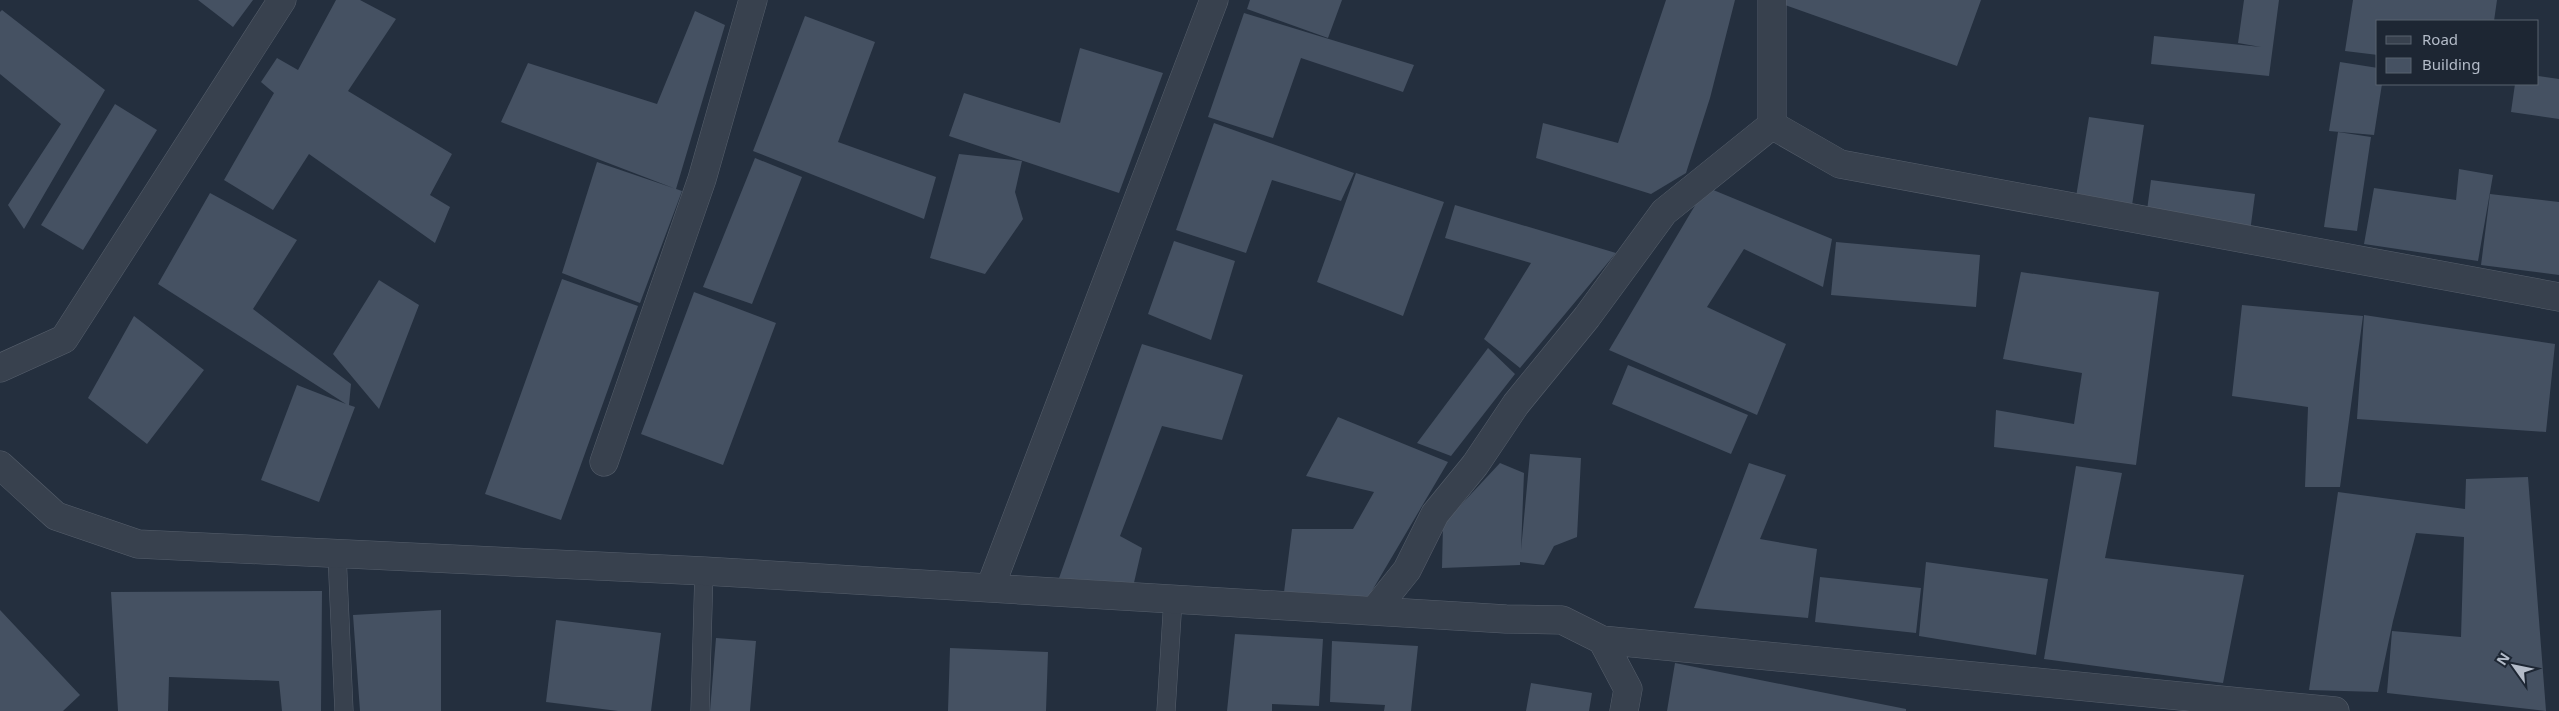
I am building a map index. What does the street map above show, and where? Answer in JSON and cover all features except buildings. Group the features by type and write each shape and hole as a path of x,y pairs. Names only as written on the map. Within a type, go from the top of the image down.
{"street":[{"path":"0,368 64,339 282,0"},
{"path":"604,462 702,179 753,0"},
{"path":"990,588 1214,0"},
{"path":"1772,0 1772,125"},
{"path":"1772,125 1840,164 2559,297"},
{"path":"1374,611 1407,570 1435,514 1475,465 1516,404 1587,317 1664,212 1772,125"},
{"path":"0,465 56,516 138,544 704,571 1374,611 1562,620 1602,640 2335,711"},
{"path":"1602,640 1628,689 1624,711"}],"lane":[{"path":"337,554 344,711"},
{"path":"700,711 704,571"},
{"path":"1166,711 1173,599"}]}
